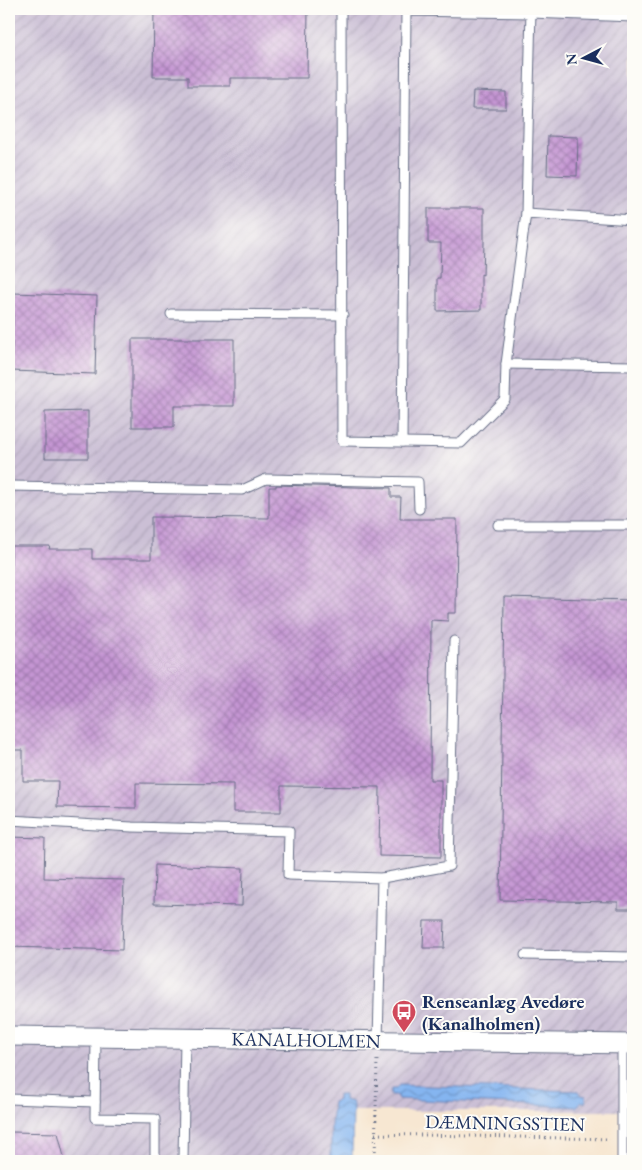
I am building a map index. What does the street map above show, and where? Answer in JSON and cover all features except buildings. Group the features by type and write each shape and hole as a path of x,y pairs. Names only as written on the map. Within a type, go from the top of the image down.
{"street":[{"name":"KANALHOLMEN","path":"9,1036 628,1044"}],"lane":[{"path":"341,9 342,441 461,443 506,399 506,364 526,213 531,11"},
{"path":"402,442 406,11 531,11 633,17"},
{"path":"526,213 633,220"},
{"path":"171,314 343,315"},
{"path":"506,364 633,366"},
{"path":"9,486 242,490 266,478 418,482 419,509"},
{"path":"498,525 633,525"},
{"path":"9,820 132,827 289,831 288,875 382,878 449,866 454,642"},
{"path":"378,1040 382,878"},
{"path":"525,956 633,957"},
{"path":"96,1037 95,1118 156,1119 155,1161"},
{"path":"183,1161 185,1038"},
{"path":"622,1161 628,1044"},
{"path":"9,1099 95,1102"}],"path":[{"path":"375,1161 378,1040"},
{"name":"DÆMNINGSSTIEN","path":"375,1134 622,1140"}],"shaded area":[{"path":"9,9 633,9 633,1111 348,1111 348,1161 9,1161"}],"water":[{"path":"399,1085 578,1091 581,1095 586,1096 586,1102 581,1102 577,1107 398,1099 396,1095 390,1095 391,1089 396,1089"},
{"path":"338,1095 344,1095 344,1100 352,1102 353,1105 352,1161 331,1161 333,1102 338,1100"}],"place":[{"name":"Renseanlæg Avedøre (Kanalholmen)","path":"404,1033"}]}
